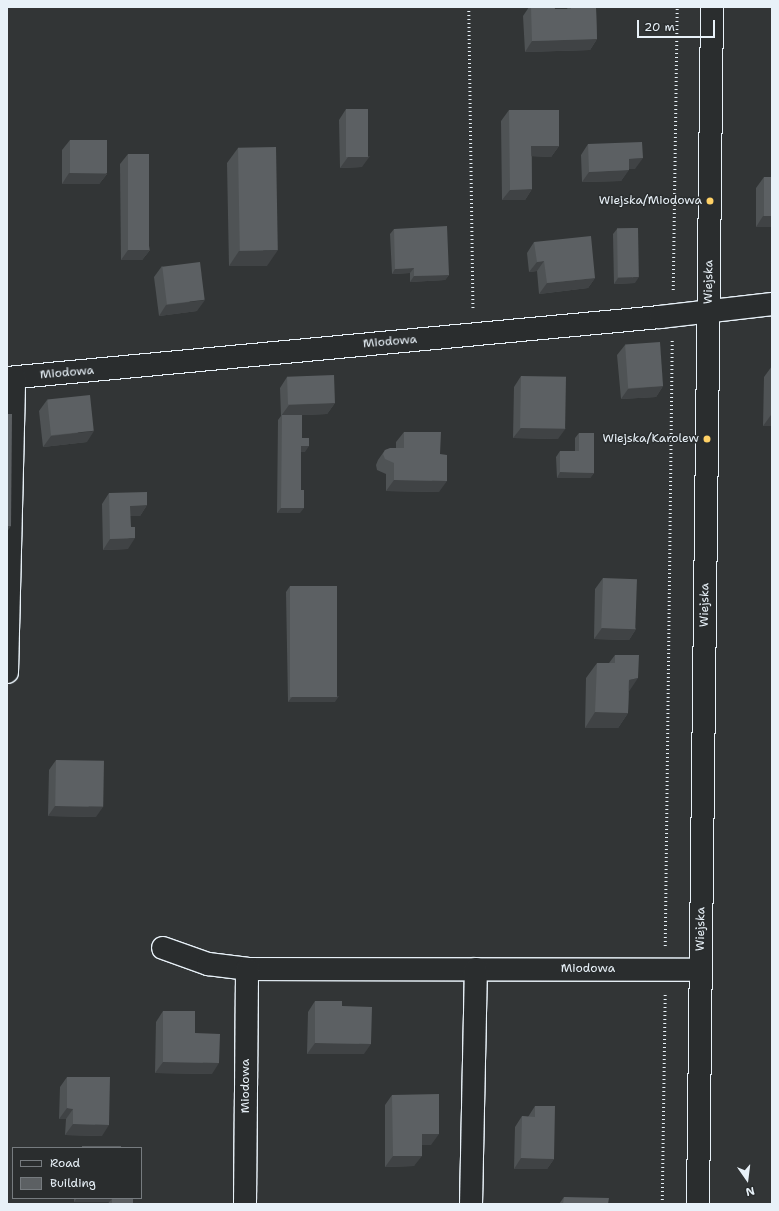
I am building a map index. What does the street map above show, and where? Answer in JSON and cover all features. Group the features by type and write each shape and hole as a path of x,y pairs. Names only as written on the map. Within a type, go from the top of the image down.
{"street":[{"name":"Wiejska","path":"698,1204 712,7"},
{"name":"Miodowa","path":"11,378 473,335 708,312 772,304"},
{"path":"7,672 11,378"},
{"name":"Miodowa","path":"163,948 208,964 247,969 700,970"},
{"name":"Miodowa","path":"245,1204 247,969"},
{"path":"471,1204 476,969"}],"path":[{"path":"469,7 473,335"},
{"path":"662,1204 677,7"}],"building":[{"path":"531,7 571,9 571,7 596,7 597,39 532,41"},
{"path":"346,109 368,109 368,157 346,157"},
{"path":"509,110 559,110 559,146 531,146 532,189 510,190"},
{"path":"70,140 107,140 107,173 70,173"},
{"path":"642,142 643,158 629,159 629,170 589,172 588,144"},
{"path":"276,147 278,250 240,251 238,148"},
{"path":"128,154 149,154 149,250 128,250"},
{"path":"764,177 772,177 772,216 764,216"},
{"path":"447,226 449,275 414,276 414,268 395,269 394,229"},
{"path":"617,228 638,228 639,277 618,277"},
{"path":"591,236 595,278 547,283 544,261 537,262 534,242"},
{"path":"200,262 205,300 167,304 162,267"},
{"path":"660,342 663,386 628,388 625,344"},
{"path":"772,366 772,415 771,415"},
{"path":"334,375 335,403 288,405 287,377"},
{"path":"521,376 566,377 565,429 520,428"},
{"path":"90,395 94,431 51,435 47,399"},
{"path":"7,414 12,414 11,526 7,526"},
{"path":"282,415 302,415 302,438 309,438 309,446 301,446 301,490 304,490 304,508 281,508"},
{"path":"404,432 441,432 440,454 447,455 447,481 394,480 394,463 385,459 383,454 385,450 390,448 404,448"},
{"path":"579,433 594,433 594,473 560,472 560,451 579,451"},
{"path":"147,492 147,505 130,506 131,527 135,527 135,538 110,539 109,493"},
{"path":"603,578 637,579 635,629 601,628"},
{"path":"290,586 337,586 337,697 290,697"},
{"path":"615,655 639,655 638,678 629,680 628,713 595,712 597,663 615,663"},
{"path":"56,760 104,761 103,807 55,806"},
{"path":"315,1001 342,1001 342,1006 372,1007 371,1044 315,1043"},
{"path":"163,1011 195,1011 195,1033 220,1034 219,1063 163,1062"},
{"path":"67,1077 110,1077 109,1125 73,1124 73,1109 67,1108"},
{"path":"439,1094 439,1134 422,1134 422,1156 393,1156 392,1095"},
{"path":"535,1106 555,1106 554,1159 521,1158 522,1116 535,1117"},
{"path":"121,1146 121,1147 82,1147"},
{"path":"564,1197 609,1198 608,1204 563,1204"},
{"path":"112,1199 133,1199 133,1204 112,1204"}],"place":[{"name":"Wiejska/Miodowa","path":"710,201"},
{"name":"Wiejska/Karolew","path":"707,439"}]}
